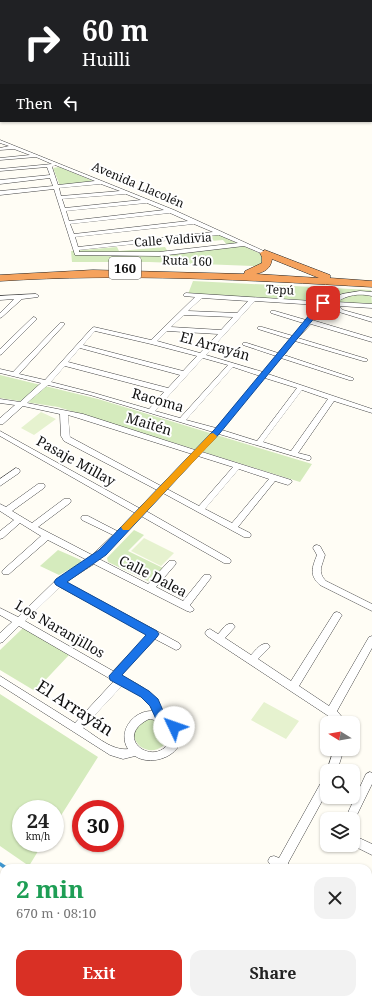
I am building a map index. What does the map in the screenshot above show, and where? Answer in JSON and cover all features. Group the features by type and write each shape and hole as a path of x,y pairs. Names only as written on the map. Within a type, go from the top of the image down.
{"highway":[{"path":"249,273 262,269 267,264 268,260 265,253"},
{"path":"265,253 328,277"},
{"name":"Ruta 160","path":"0,273 108,268 372,279"},
{"name":"Ruta 160","path":"0,278 60,274 133,272 372,284"}],"street":[{"name":"Avenida Llacolén","path":"0,141 149,201 265,253"},
{"path":"0,149 17,147"},
{"path":"0,159 38,156"},
{"path":"0,170 58,164"},
{"path":"49,165 76,252 221,233"},
{"path":"0,182 53,176"},
{"path":"0,193 104,182"},
{"path":"59,198 127,192"},
{"path":"63,210 149,201"},
{"path":"67,223 172,211"},
{"path":"71,236 196,222"},
{"name":"Calle Valdivia","path":"76,252 155,255 245,244"},
{"path":"0,639 59,582 69,574 94,560 119,535 196,452 217,432 308,322 339,297 349,293 360,292 372,294"},
{"name":"Tepú","path":"186,295 372,306"},
{"path":"0,298 36,296"},
{"path":"152,342 200,296"},
{"path":"0,316 20,297"},
{"path":"150,412 224,332 252,299"},
{"path":"329,304 341,311 372,320"},
{"path":"273,312 372,340"},
{"path":"182,313 238,315"},
{"path":"0,353 34,319"},
{"path":"14,375 62,324"},
{"path":"260,328 365,360"},
{"name":"El Arrayán","path":"79,346 94,329 152,342 232,364 372,411"},
{"path":"165,329 224,332"},
{"path":"244,344 351,379"},
{"path":"0,422 46,383 79,346 186,374"},
{"path":"63,363 110,374 169,391"},
{"path":"182,421 232,364"},
{"name":"Racoma","path":"0,371 182,421 307,458"},
{"path":"258,444 301,387"},
{"path":"293,454 333,398"},
{"name":"Maitén","path":"0,401 64,412 288,482"},
{"path":"64,412 65,436 67,439 247,535"},
{"name":"Pasaje Millay","path":"0,433 227,561"},
{"path":"200,510 238,466"},
{"path":"0,483 16,471"},
{"path":"234,528 274,477"},
{"path":"3,509 41,486"},
{"path":"32,527 67,501"},
{"name":"Calle Dalea","path":"3,509 48,536 187,607 207,577"},
{"path":"85,518 119,535"},
{"path":"0,536 20,519"},
{"path":"6,572 48,536"},
{"path":"317,548 321,555 315,572 318,579 323,584 372,608"},
{"path":"150,588 172,563"},
{"path":"59,582 176,646"},
{"name":"Los Naranjillos","path":"0,611 118,678 150,698 158,709 160,716"},
{"path":"293,687 337,615"},
{"path":"219,639 230,627"},
{"path":"210,633 335,716"},
{"path":"77,728 154,634"},
{"path":"331,712 372,640"},
{"path":"251,660 265,647"},
{"name":"El Arrayán","path":"0,680 116,753 126,754 135,751"},
{"name":"El Arrayán","path":"148,715 160,716 166,718 174,727 176,732 174,743 166,752 160,755 147,756 135,751 129,741 128,735 136,720 148,715"},
{"path":"353,812 370,778"},
{"path":"281,864 320,794"},
{"path":"360,844 372,850"}],"green space":[{"path":"59,167 96,182 60,186 53,168"},
{"path":"208,235 220,235 263,255 264,261 260,266 149,262 72,262 71,251 117,247 119,251 165,247 168,252 227,245 223,240 211,241"},
{"path":"193,281 371,290 372,304 188,294"},
{"path":"0,375 98,399 312,464 300,482 58,407 0,398"},
{"path":"41,412 56,419 34,435 21,428"},
{"path":"134,530 144,535 128,551 165,569 152,583 108,562 107,558"},
{"path":"144,538 174,553 161,566 131,551"},
{"path":"58,550 81,560 81,563 59,575 40,566"},
{"path":"23,628 69,655 35,691 0,670 0,650"},
{"path":"0,694 98,757 64,811 64,800 12,800 12,852 38,852 30,864 26,864 0,846"},
{"path":"264,702 299,721 286,739 251,720"},
{"path":"151,719 167,725 170,734 168,741 164,746 158,749 147,750 137,743 134,737 137,727 144,721"}],"slow traffic":[{"path":"126,527 196,452 213,436"}],"route":[{"path":"174,727 166,718 160,716 158,709 150,698 114,676 154,634 59,582 69,574 94,560 196,452 217,432 323,303"}]}
